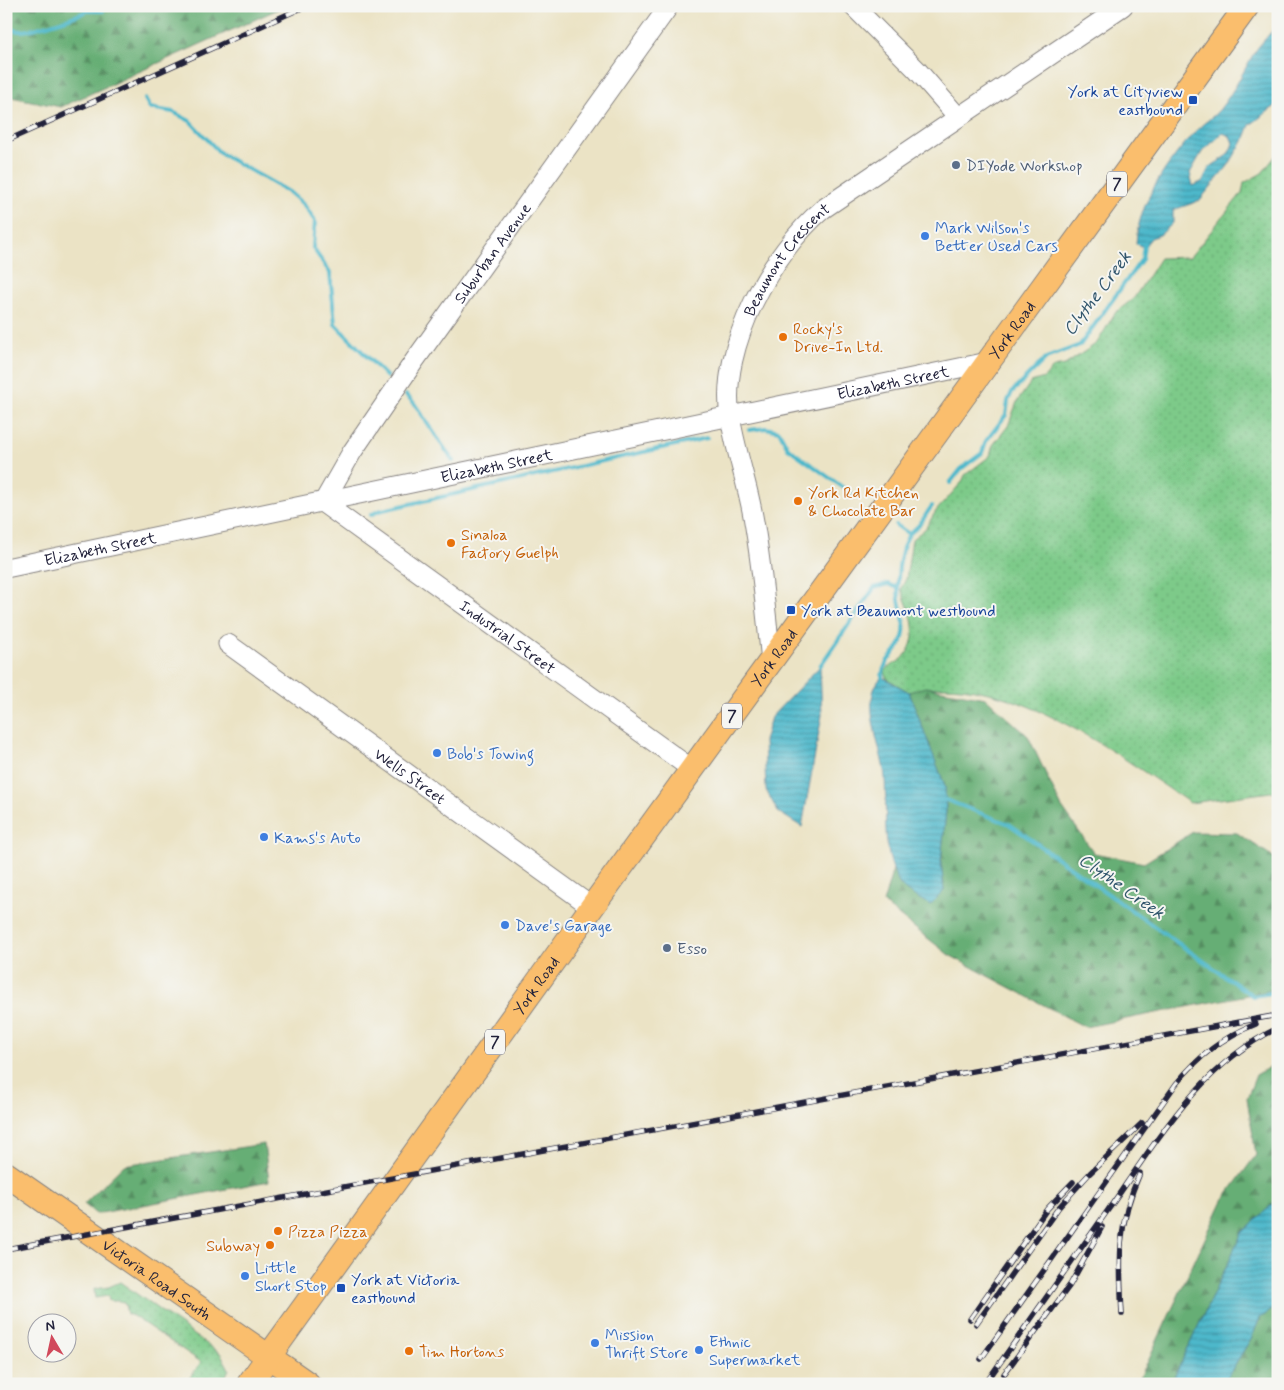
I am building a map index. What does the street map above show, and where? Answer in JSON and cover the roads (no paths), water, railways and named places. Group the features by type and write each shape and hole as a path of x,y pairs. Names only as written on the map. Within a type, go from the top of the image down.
{"main road":[{"name":"York Road","path":"248,1384 1247,6"},
{"name":"Victoria Road South","path":"6,1174 269,1355 308,1384"}],"street":[{"name":"Suburban Avenue","path":"323,503 352,452 415,360 669,6"},
{"path":"852,6 917,70 958,117"},
{"name":"Beaumont Crescent","path":"771,662 759,552 743,469 730,416 728,384 738,343 753,300 784,252 806,226 840,196 1123,6"},
{"name":"Elizabeth Street","path":"6,568 988,362"},
{"name":"Industrial Street","path":"323,503 693,770"},
{"name":"Wells Street","path":"228,644 592,907"}],"water":[{"name":"Clythe Creek","path":"1278,23 1278,104 1250,125 1245,138 1228,166 1199,201 1173,210 1173,223 1160,235 1151,238 1144,247 1136,244 1142,214 1156,184 1174,157 1198,129 1220,109 1254,53","holes":["1223,133 1230,136 1233,143 1228,154 1207,171 1203,181 1193,186 1190,173 1202,152"]},
{"path":"820,666 822,715 802,827 778,812 766,790 764,741 771,717"},
{"path":"882,677 909,692 945,786 946,811 941,861 944,891 930,905 901,886 893,870 887,844 885,778 872,711 872,698 875,687"},
{"path":"1278,1199 1278,1306 1260,1318 1252,1337 1223,1384 1171,1384 1242,1233"}],"waterway":[{"path":"85,6 87,11 103,11"},
{"path":"9,29 16,31 35,29 87,11"},
{"path":"145,99 150,108 173,112 190,121 221,154 289,192 304,205 315,221 313,248 330,273 335,324 387,377"},
{"name":"Clythe Creek","path":"950,483 961,469 982,453 986,441 1006,415 1008,401 1012,392 1046,358 1080,345 1142,259 1144,245"},
{"path":"406,395 414,403 453,461"},
{"path":"749,430 766,428 779,431 788,448 852,494"},
{"path":"371,515 378,511 707,438"},
{"name":"Clythe Creek","path":"882,677 886,664 901,643 904,632 898,585 902,550 908,536 919,525 932,506"},
{"path":"896,525 909,534"},
{"path":"820,666 874,588 888,584 898,588"},
{"name":"Clythe Creek","path":"946,800 1009,824 1253,996 1278,992"}],"railway":[{"path":"6,141 306,6"},
{"path":"6,1249 1278,1015"},
{"path":"981,1359 1176,1084 1212,1048 1256,1024"},
{"path":"985,1384 1162,1132 1182,1107 1225,1062 1250,1044 1278,1028"},
{"path":"976,1324 1059,1207 1090,1173 1142,1123"},
{"path":"1122,1314 1120,1259 1123,1226 1132,1191 1140,1173"},
{"path":"970,1319 1047,1209 1073,1182"},
{"path":"1004,1374 1070,1285 1102,1227"}],"place":[{"name":"York at Cityview eastbound","path":"1193,100"},
{"name":"DIYode Workshop","path":"956,165"},
{"name":"Mark Wilson's Better Used Cars","path":"925,236"},
{"name":"Rocky's Drive-In Ltd.","path":"783,337"},
{"name":"York Rd Kitchen & Chocolate Bar","path":"798,501"},
{"name":"Sinaloa Factory Guelph","path":"451,543"},
{"name":"York at Beaumont westbound","path":"791,610"},
{"name":"Bob's Towing","path":"437,753"},
{"name":"Kams's Auto","path":"264,837"},
{"name":"Dave's Garage","path":"505,925"},
{"name":"Esso","path":"667,948"},
{"name":"Pizza Pizza","path":"278,1231"},
{"name":"Subway","path":"270,1245"},
{"name":"Little Short Stop","path":"245,1276"},
{"name":"York at Victoria eastbound","path":"341,1288"},
{"name":"Mission Thrift Store","path":"595,1343"},
{"name":"Ethnic Supermarket","path":"699,1350"},
{"name":"Tim Hortons","path":"409,1351"}]}
